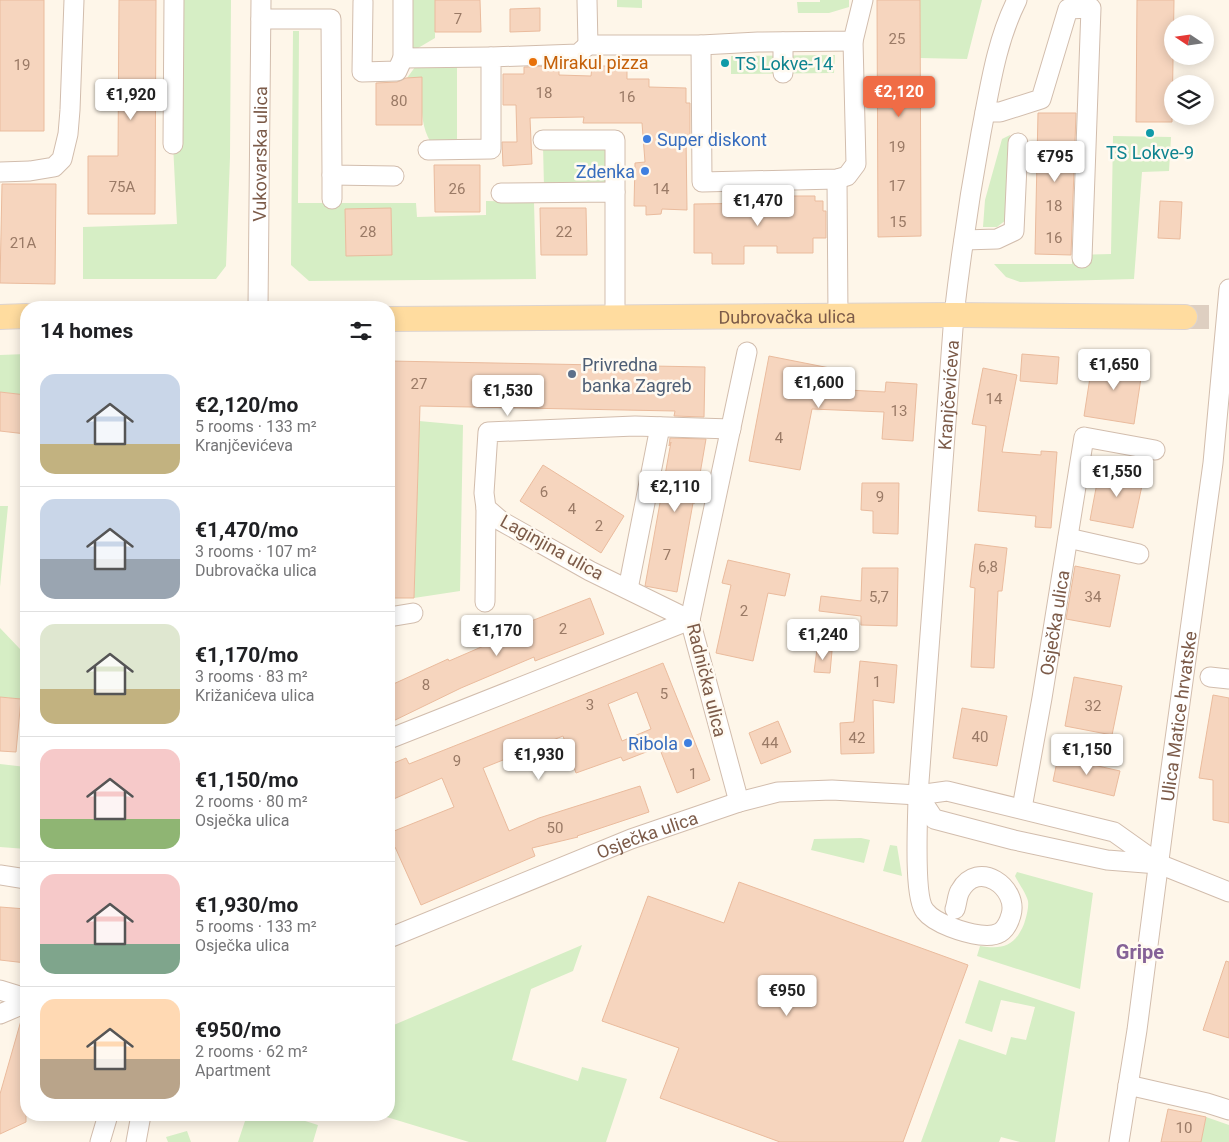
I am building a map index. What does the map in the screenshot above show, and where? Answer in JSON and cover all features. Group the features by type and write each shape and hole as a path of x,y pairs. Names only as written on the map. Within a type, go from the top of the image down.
{"main road":[{"name":"Dubrovačka ulica","path":"395,319 954,315 1185,317"},
{"path":"0,317 20,316"}],"street":[{"path":"0,172 30,171 54,167 62,159 68,134 70,110 74,0"},
{"path":"173,144 174,0"},
{"name":"Vukovarska ulica","path":"258,301 261,0"},
{"path":"363,2 362,72 396,72 404,58 403,0"},
{"path":"587,0 588,45"},
{"path":"701,45 702,182 837,179 847,176 856,164 853,41 863,0"},
{"name":"Kranjčevićeva","path":"956,909 960,892 969,879 984,875 996,880 1012,900 1012,915 1003,930 993,937 971,934 955,928 940,922 924,911 918,887 918,795 954,315 964,240 994,64 1006,22 1017,0"},
{"path":"985,112 1000,112 1041,100 1068,9 1091,8 1082,258"},
{"path":"261,19 331,19 332,199"},
{"path":"404,58 578,54 588,45 701,45 853,41"},
{"path":"783,42 783,73"},
{"path":"428,150 491,149 491,57"},
{"path":"544,140 615,140 615,318"},
{"path":"964,240 997,239 1014,231 1018,143"},
{"path":"332,176 394,176"},
{"path":"837,179 838,316"},
{"path":"501,193 615,192"},
{"name":"Ulica Matice hrvatske","path":"1119,1142 1213,463 1229,289"},
{"name":"Radnička ulica","path":"739,802 690,620 747,352"},
{"name":"Laginjina ulica","path":"690,620 590,571 509,525 486,508 484,493 488,432 635,426 731,429"},
{"path":"628,589 660,427"},
{"name":"Osječka ulica","path":"1022,808 1042,698 1084,437 1155,450"},
{"path":"485,602 486,508"},
{"path":"1068,538 1139,554"},
{"path":"395,617 414,613"},
{"path":"395,738 690,620"},
{"path":"1210,677 1229,679"},
{"name":"Osječka ulica","path":"395,936 625,841 739,802 778,792 809,791 918,795 947,790 1114,832 1159,864 1229,892"},
{"name":"Osječka ulica","path":"918,795 934,819 1014,840 1107,860 1159,864"},
{"path":"0,876 20,878"},
{"path":"0,990 20,996"},
{"path":"0,1014 20,1006"},
{"path":"1128,1085 1208,1103 1229,1110"},
{"path":"100,1142 106,1121"},
{"path":"136,1142 140,1121"}],"green space":[{"path":"174,0 231,0 230,157 226,266 216,279 83,279 83,227 177,224 173,144"},
{"path":"412,0 435,0 435,38 413,51 411,18"},
{"path":"617,0 642,0 642,8 617,7"},
{"path":"820,0 849,0 849,7 829,13 798,13 797,2 820,2"},
{"path":"920,0 982,0 967,59 920,58"},
{"path":"293,31 299,31 298,203 416,203 417,217 486,215 486,201 534,202 536,279 309,281 291,265"},
{"path":"835,55 834,73 731,74 731,56"},
{"path":"418,63 457,65 457,140 430,141 426,134 423,118 422,78 407,78"},
{"path":"1010,135 1006,220 997,227 983,227 985,200 1002,139"},
{"path":"1113,136 1171,137 1169,171 1142,172 1134,279 1020,282 1006,277 994,264 1072,264 1073,255 1111,254"},
{"path":"608,144 608,187 544,187 543,146"},
{"path":"20,354 20,394 0,392 0,355"},
{"path":"419,421 463,425 460,591 414,598"},
{"path":"0,506 8,506 0,587"},
{"path":"0,628 20,649 20,699 0,697"},
{"path":"0,764 20,766 20,849 0,847"},
{"path":"861,838 870,840 864,863 811,850 814,839"},
{"path":"890,845 897,846 902,876 883,871"},
{"path":"1017,872 1093,893 1080,989 977,956 980,946 1002,947 1012,942 1024,924 1028,910 1028,901 1015,876"},
{"path":"582,945 573,971 531,989 512,1060 578,1081 582,1067 627,1079 606,1142 469,1142 395,1120 395,1024"},
{"path":"979,980 1075,1012 1055,1142 1020,1142 1001,1137 999,1142 921,1142 959,1039 1006,1055 1011,1037 1026,1040 1035,1007 1001,1000 992,1032 965,1023"},
{"path":"1206,1117 1229,1125 1229,1142 1201,1142"},
{"path":"245,1121 305,1121 318,1125 313,1142 238,1142"},
{"path":"187,1131 191,1142 168,1142 166,1137"}],"building":[{"path":"0,0 44,0 44,131 0,131"},
{"path":"119,0 156,0 155,214 88,214 88,156 118,156"},
{"path":"435,0 480,0 481,32 435,32"},
{"path":"877,0 920,0 921,236 878,237"},
{"path":"1137,0 1174,0 1174,15 1164,15 1164,65 1173,65 1173,75 1164,75 1164,122 1136,122"},
{"path":"540,8 540,31 510,32 510,9"},
{"path":"559,66 559,75 591,76 592,66 627,66 627,79 649,79 649,87 686,88 686,103 690,103 690,137 686,137 687,210 662,209 661,214 646,215 646,206 634,206 635,163 645,162 642,123 583,123 584,117 530,118 532,164 503,166 502,142 517,142 516,105 503,105 503,74 524,74 524,67"},
{"path":"422,77 422,125 376,125 376,83 397,82 406,78"},
{"path":"1038,113 1076,113 1071,255 1035,254"},
{"path":"434,165 480,165 480,212 435,212"},
{"path":"2,184 56,184 55,284 0,283"},
{"path":"783,191 783,196 815,196 815,201 823,201 823,211 826,211 826,238 813,238 813,253 777,253 777,246 744,246 744,264 712,264 712,253 694,253 694,204 768,203 768,192"},
{"path":"1160,201 1182,202 1180,239 1158,238"},
{"path":"391,208 392,255 346,256 345,209"},
{"path":"540,208 586,208 587,255 541,255"},
{"path":"1022,354 1059,357 1057,384 1020,381"},
{"path":"769,356 850,372 848,390 885,392 886,382 917,384 913,441 882,439 884,412 812,409 800,470 749,461"},
{"path":"1093,358 1143,365 1134,424 1084,416"},
{"path":"395,361 705,367 704,417 674,416 675,411 420,406 414,598 395,598"},
{"path":"983,368 1017,375 1002,452 1041,455 1041,451 1057,452 1051,528 1035,527 1036,516 978,511 986,426 972,424"},
{"path":"0,392 20,394 20,433 0,431"},
{"path":"670,438 706,439 677,592 645,586 671,442 669,446"},
{"path":"543,465 624,516 601,553 520,501"},
{"path":"1100,467 1144,476 1133,528 1090,520"},
{"path":"862,483 899,483 898,534 873,533 873,511 861,510"},
{"path":"975,544 1007,548 1002,591 998,591 994,668 971,667 975,588 970,587"},
{"path":"728,560 790,574 785,596 768,593 753,661 716,653 731,585 722,583"},
{"path":"1075,566 1120,575 1110,627 1066,619"},
{"path":"862,568 898,568 897,626 861,625 861,616 819,611 821,596 861,601"},
{"path":"590,598 604,634 535,661 534,657 461,688 395,720 395,683 448,659 449,661 523,629 521,625"},
{"path":"817,649 832,651 830,673 814,672"},
{"path":"860,661 897,665 894,703 873,700 874,753 841,754 840,723 854,722"},
{"path":"663,663 710,780 677,793 659,747 623,761 621,757 576,773 563,736 483,768 509,831 539,818 640,786 649,812 578,837 532,848 535,856 421,905 395,847 395,831 454,807 442,778 395,798 395,763 406,758 409,764","holes":["637,692 651,729 622,741 608,704"]},
{"path":"1074,677 1122,686 1112,735 1065,726"},
{"path":"1213,695 1229,698 1229,823 1213,820 1213,780 1199,778"},
{"path":"0,697 20,699 16,752 0,751"},
{"path":"962,708 1007,716 997,766 953,758"},
{"path":"778,721 791,752 761,764 749,733"},
{"path":"1058,757 1120,771 1114,796 1053,781"},
{"path":"739,882 968,965 903,1142 780,1142 660,1098 679,1048 602,1021 648,896 724,923"},
{"path":"0,907 20,909 20,962 0,960"},
{"path":"1226,961 1229,962 1229,1038 1203,1030"},
{"path":"20,1024 20,1121 26,1122 0,1134 0,1094"},
{"path":"1168,1109 1206,1117 1201,1142 1161,1142"}],"tunnel":[{"path":"1185,317 1229,317"}],"place":[{"name":"Mirakul pizza","path":"533,62"},
{"name":"TS Lokve-14","path":"725,63"},
{"name":"TS Lokve-9","path":"1150,133"},
{"name":"Super diskont","path":"647,139"},
{"name":"Zdenka","path":"645,171"},
{"name":"Privredna banka Zagreb","path":"572,374"},
{"name":"Ribola","path":"688,743"}],"district":[{"name":"Gripe","path":"1140,952"}]}
